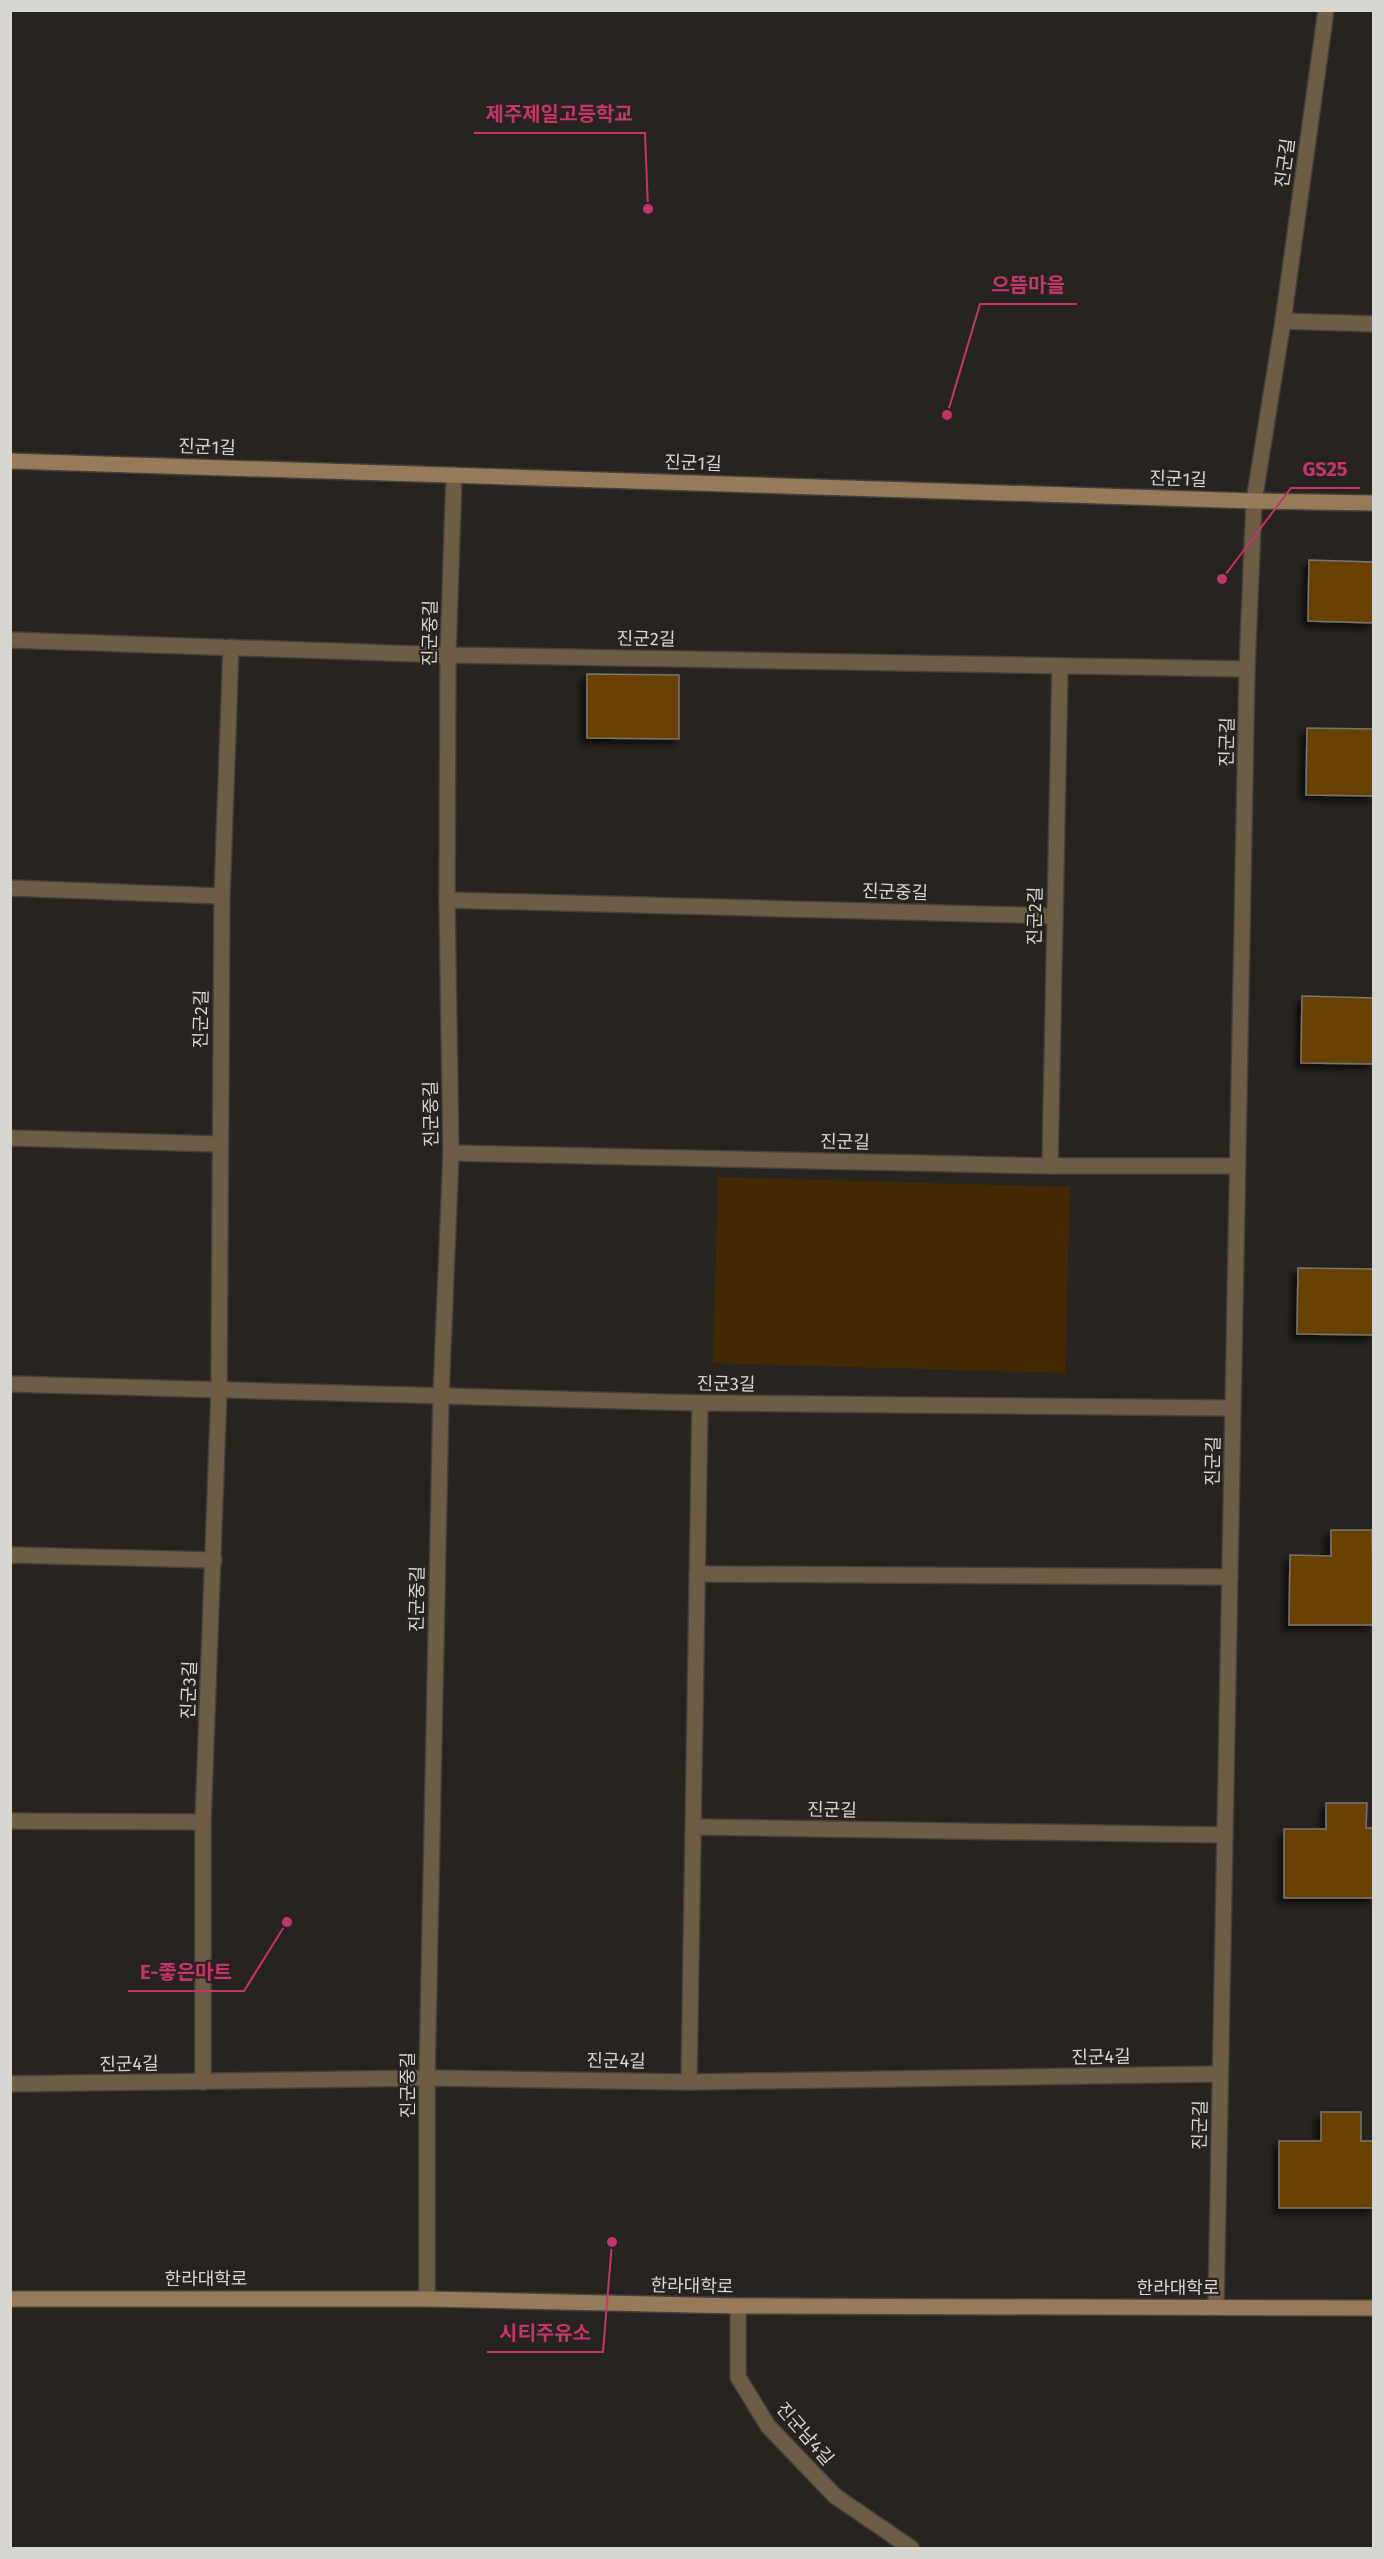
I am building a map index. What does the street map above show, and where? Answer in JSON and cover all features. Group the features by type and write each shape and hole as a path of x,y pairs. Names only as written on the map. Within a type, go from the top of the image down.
{"street":[{"name":"진군길","path":"1216,2307 1248,669 1254,501 1283,321 1326,10"},
{"path":"1283,321 1374,324"},
{"name":"진군1길","path":"10,461 1374,503"},
{"name":"진군중길","path":"427,2299 427,2078 441,1396 451,1153 447,900 448,655 454,475"},
{"name":"진군2길","path":"10,640 448,655 1248,669"},
{"name":"진군2길","path":"219,1390 222,896 231,647"},
{"name":"진군2길","path":"1050,1166 1060,667"},
{"path":"10,888 222,896"},
{"name":"진군중길","path":"447,900 1055,916"},
{"path":"10,1138 219,1144"},
{"name":"진군길","path":"451,1153 1050,1166 1238,1166"},
{"name":"진군3길","path":"10,1384 700,1403 1233,1408"},
{"name":"진군3길","path":"204,2082 204,1822 219,1390"},
{"path":"689,2082 700,1403"},
{"path":"10,1555 214,1560"},
{"path":"697,1574 1230,1577"},
{"path":"10,1821 204,1822"},
{"name":"진군길","path":"693,1827 1225,1835"},
{"name":"진군4길","path":"10,2084 427,2078 689,2082 1220,2074"},
{"name":"한라대학로","path":"10,2299 427,2299 738,2307 1374,2308"},
{"name":"진군남4길","path":"738,2307 738,2377 768,2426 835,2496 910,2548"}],"shaded area":[{"path":"718,1177 1070,1187 1065,1373 713,1363"}],"building":[{"path":"1309,560 1374,562 1374,623 1308,621"},
{"path":"587,674 679,675 679,739 587,738"},
{"path":"1307,728 1374,729 1374,796 1306,795"},
{"path":"1302,996 1374,998 1374,1064 1301,1063"},
{"path":"1298,1268 1374,1269 1374,1335 1297,1334"},
{"path":"1331,1530 1372,1530 1374,1625 1289,1625 1290,1555 1331,1556"},
{"path":"1326,1803 1367,1803 1366,1828 1374,1828 1374,1898 1284,1898 1284,1829 1326,1829"},
{"path":"1321,2112 1361,2112 1361,2141 1374,2141 1374,2208 1279,2208 1279,2141 1321,2141"}],"place":[{"name":"제주제일고등학교","path":"648,209"},
{"name":"으뜸마을","path":"947,415"},
{"name":"GS25","path":"1222,579"},
{"name":"E-좋은마트","path":"287,1922"},
{"name":"시티주유소","path":"612,2242"}]}
